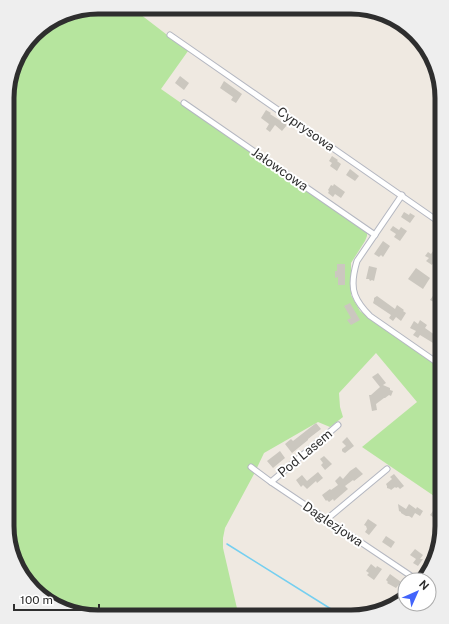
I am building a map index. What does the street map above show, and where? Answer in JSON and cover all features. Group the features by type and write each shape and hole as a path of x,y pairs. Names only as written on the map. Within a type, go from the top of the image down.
{"street":[{"name":"Cyprysowa","path":"170,34 435,219"},
{"name":"Jałowcowa","path":"184,103 375,235"},
{"path":"402,195 357,261 354,278 355,295 370,316 435,361"},
{"name":"Pod Lasem","path":"271,482 338,425"},
{"name":"Daglezjowa","path":"251,467 405,572"},
{"path":"327,519 387,469"}],"green space":[{"path":"98,14 140,14 188,51 161,89 367,233 365,241 351,263 351,295 360,311 435,364 435,497 362,447 417,402 376,353 339,393 340,407 343,417 330,427 318,422 264,453 225,528 223,548 237,610 98,610 71,606 51,596 35,581 28,573 18,553 14,526 15,87 20,66 31,47 51,28 71,18"}],"building":[{"path":"180,76 189,83 184,90 175,83"},
{"path":"224,81 242,94 236,103 231,100 233,97 220,88"},
{"path":"266,110 287,125 282,131 275,125 270,132 266,129 269,124 261,118"},
{"path":"332,156 341,164 337,171 330,166 332,163 329,161"},
{"path":"350,169 359,176 355,181 346,175"},
{"path":"334,184 345,192 341,198 335,194 333,197 328,193 331,185 333,186"},
{"path":"404,212 415,216 410,223 401,217"},
{"path":"393,226 399,230 401,227 407,231 400,241 394,237 396,234 390,230"},
{"path":"383,241 390,246 383,257 381,255 379,257 374,254"},
{"path":"435,248 435,260 432,265 426,261 429,258 425,256 428,252 431,254"},
{"path":"337,264 345,264 345,285 338,285 338,277 335,278"},
{"path":"369,266 377,268 374,281 366,279"},
{"path":"416,268 430,278 423,289 408,279"},
{"path":"435,293 435,302 430,300"},
{"path":"377,296 395,309 397,305 404,310 403,311 406,313 401,321 396,317 393,321 389,318 391,315 373,303 374,298"},
{"path":"350,303 360,320 351,325 347,320 351,318 344,306"},
{"path":"420,320 427,325 425,328 435,335 435,344 420,335 418,338 413,335 416,331 410,328 414,321 418,324"},
{"path":"378,373 386,383 383,385 393,391 391,396 389,395 376,404 377,410 372,411 369,395 380,387 372,377"},
{"path":"316,423 321,429 292,453 285,444 291,439 293,441"},
{"path":"347,437 354,446 345,453 342,449 346,446 342,442"},
{"path":"280,451 285,458 273,468 267,461"},
{"path":"324,456 332,464 325,470 321,465 323,463 320,459"},
{"path":"356,467 363,474 345,486 348,489 334,501 333,499 329,502 327,500 326,501 322,495 338,485 335,481 340,476 343,479"},
{"path":"318,472 323,478 317,483 316,481 307,489 303,485 301,487 296,480 302,475 307,481"},
{"path":"394,474 404,486 400,489 395,487 391,490 387,488 386,484 392,479 390,477"},
{"path":"398,504 406,509 409,504 416,509 417,507 423,511 420,516 415,513 412,518 399,511"},
{"path":"433,511 435,513 435,519 430,515"},
{"path":"368,519 377,525 369,535 365,532 367,529 364,525"},
{"path":"386,536 395,542 391,548 382,542"},
{"path":"415,549 423,555 420,559 423,559 418,566 413,563 416,559 410,555"},
{"path":"371,564 376,568 377,566 382,569 374,580 367,575 369,573 366,571"},
{"path":"390,574 397,579 397,587 396,588 387,583 388,582 386,580"}],"waterway":[{"path":"227,544 334,610"}]}
